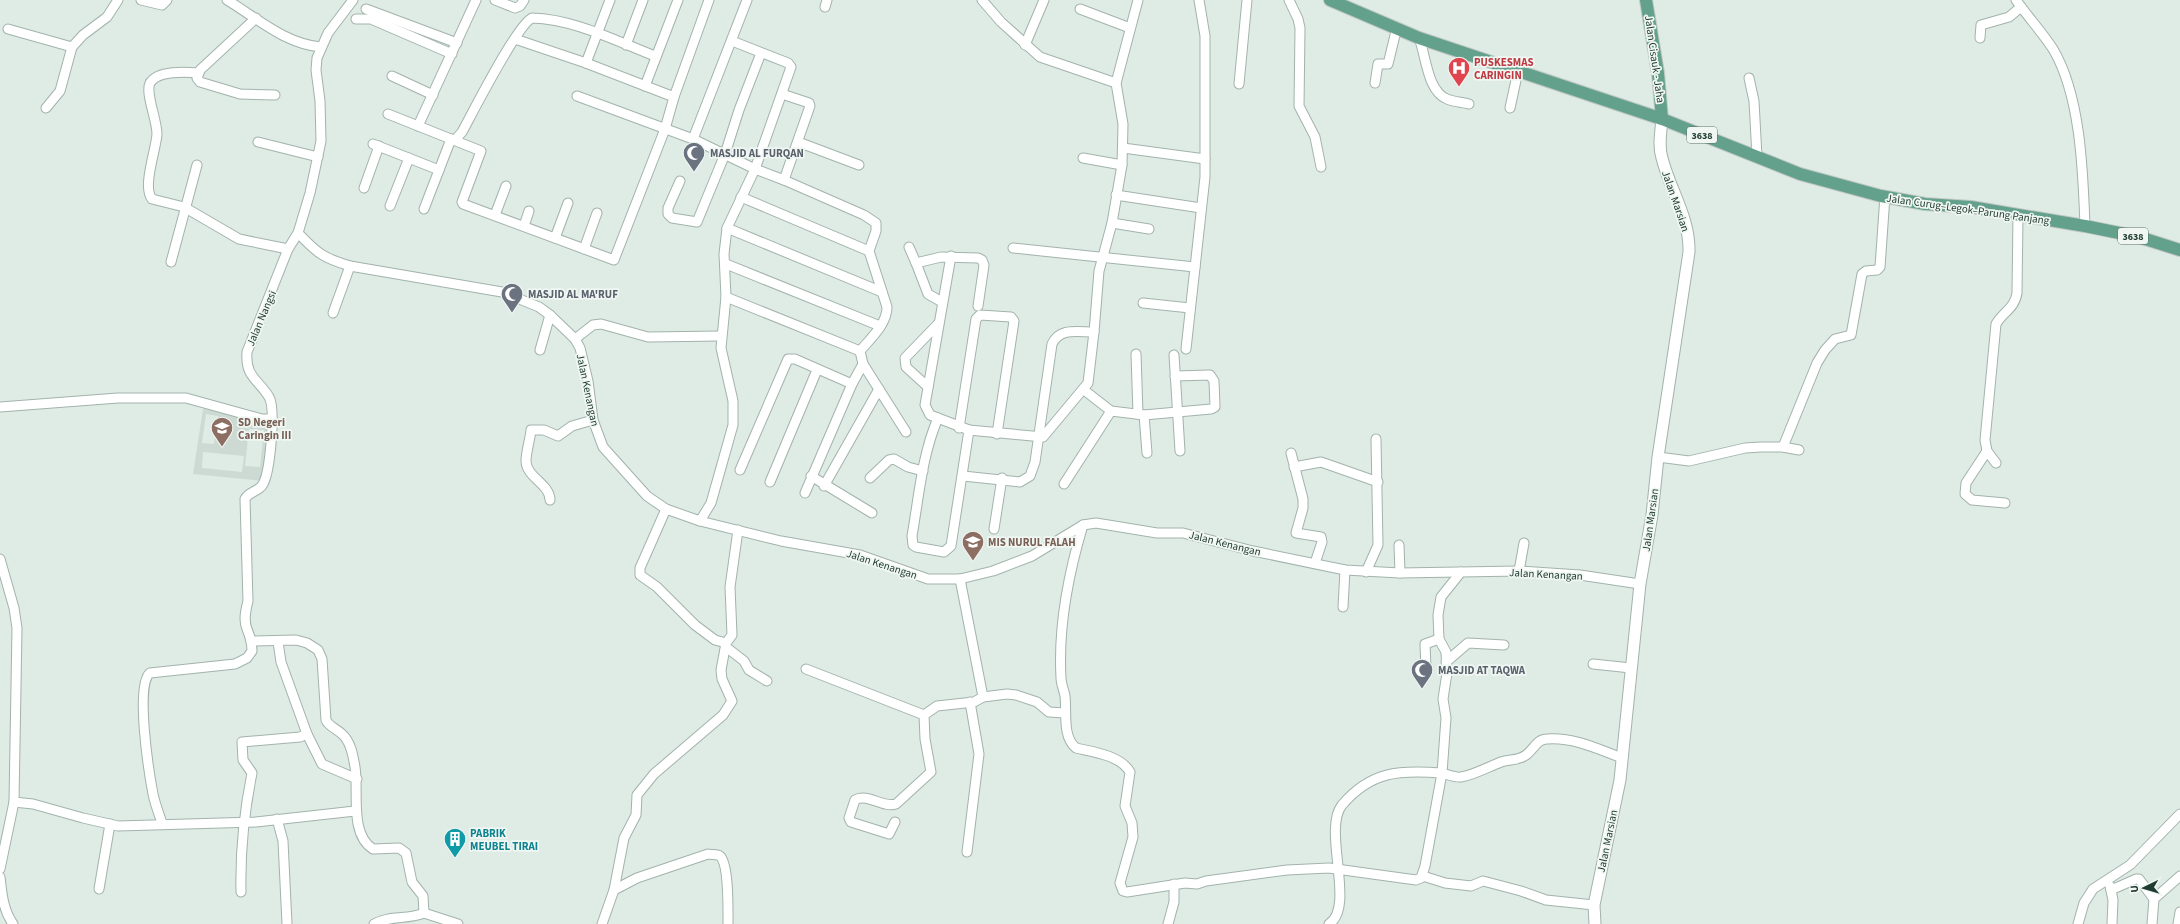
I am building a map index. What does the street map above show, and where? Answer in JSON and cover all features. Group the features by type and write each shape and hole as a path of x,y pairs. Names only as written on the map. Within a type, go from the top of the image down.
{"main road":[{"name":"Jalan Curug–Legok–Parung Panjang","path":"1330,0 1397,27 1419,38 1662,119 1800,174 1885,196 1925,204 1971,208 2085,226 2139,237 2180,250"},
{"name":"Jalan Cisauk - Jaha","path":"1646,0 1658,72 1662,119"}],"street":[{"path":"46,108 60,90 72,47 83,35 107,17 118,0"},
{"path":"141,0 162,5 167,0"},
{"path":"227,0 297,42 321,48"},
{"path":"418,126 476,0"},
{"path":"495,0 515,8 520,6 524,0"},
{"path":"586,63 610,0"},
{"path":"626,45 643,0"},
{"path":"645,86 655,56 678,0"},
{"path":"388,114 481,150 462,203 614,260 665,129 674,97 709,0"},
{"path":"693,139 747,0"},
{"path":"982,0 1024,45 1040,57 1116,83"},
{"path":"1024,45 1044,0"},
{"path":"951,256 938,324 926,409 930,415 959,428 997,434 1043,437 1084,390 1090,376 1097,285 1102,256 1112,223 1122,165 1123,124 1116,83 1138,0"},
{"path":"1186,349 1205,159 1205,36 1199,0"},
{"path":"1239,84 1247,0"},
{"path":"1289,0 1298,19 1300,28 1299,106 1315,138 1321,167"},
{"name":"Jalan Nangsi","path":"251,641 246,628 245,608 248,601 245,499 249,494 261,488 266,478 272,419 271,403 268,396 251,377 246,359 247,352 288,249 298,233 318,157 321,141 321,119 316,70 321,48 336,20 351,2"},
{"path":"1980,38 1981,25 2008,17 2018,3 2053,50 2070,91 2080,148 2085,226"},
{"path":"1080,8 1130,28"},
{"path":"366,9 454,49"},
{"path":"256,18 199,72 197,78 200,82 240,94 275,95"},
{"path":"424,209 439,170 453,140 462,132 496,69 524,24 532,18 550,19 597,33 655,56"},
{"path":"356,19 371,19 454,49"},
{"path":"1375,83 1378,64 1388,64 1397,27"},
{"path":"8,29 72,47"},
{"path":"1419,38 1426,67 1438,92 1447,100 1469,104"},
{"path":"515,39 586,63 674,97"},
{"path":"700,521 711,503 733,424 733,401 723,364 722,336 726,297 726,264 724,254 727,228 755,169 791,70 790,64 732,41"},
{"path":"680,181 668,208 668,214 672,218 697,222 725,154 739,110 761,53"},
{"path":"1510,108 1518,71"},
{"path":"199,72 158,76 150,83 148,90 156,118 156,133 147,184 148,192 152,199 184,207 239,239 288,249"},
{"path":"392,76 433,95"},
{"path":"1749,78 1754,101 1757,158"},
{"path":"782,94 810,104 784,180"},
{"path":"577,96 693,139 755,169 864,215 876,223 876,231 869,251 882,292 887,315 884,322 860,351"},
{"name":"Jalan Marsian","path":"1595,924 1594,905 1620,780 1640,584 1652,516 1658,457 1689,244 1686,224 1662,158 1660,146 1662,119"},
{"path":"258,142 318,157"},
{"path":"798,142 859,165"},
{"path":"364,188 376,145 439,170"},
{"path":"1122,148 1205,159"},
{"path":"390,206 409,158"},
{"path":"1083,158 1122,165"},
{"path":"171,262 184,207 197,165"},
{"path":"495,215 506,186"},
{"path":"1116,196 1201,208"},
{"path":"1783,447 1821,357 1835,339 1851,334 1862,274 1866,270 1877,270 1880,267 1885,196"},
{"path":"741,197 869,251"},
{"path":"555,238 568,203"},
{"path":"524,226 529,211"},
{"path":"584,249 597,213"},
{"path":"1996,463 1987,451 1985,440 1986,421 1996,324 2000,317 2012,308 2016,302 2018,216"},
{"path":"1112,223 1149,228"},
{"path":"727,228 882,292"},
{"name":"Jalan Kenangan","path":"298,233 318,254 350,266 502,292 539,307 550,315 574,339 580,348 588,381 593,420 603,447 611,458 647,496 666,509 700,521 781,541 860,555 928,578 960,579 993,571 1032,556 1083,525 1096,523 1157,533 1183,533 1254,551 1345,570 1400,574 1519,571 1580,575 1640,584"},
{"path":"909,248 928,294 942,302"},
{"path":"1013,248 1102,256 1195,267"},
{"path":"916,263 951,256 978,258 982,260 984,265 978,306"},
{"path":"726,264 880,326"},
{"path":"333,313 350,266"},
{"path":"726,297 860,351"},
{"path":"1143,303 1190,308"},
{"path":"959,428 976,319 980,315 984,314 1011,318 1014,321 1012,342 997,434"},
{"path":"540,350 550,315"},
{"path":"574,339 593,325 600,324 648,337 722,336"},
{"path":"928,387 906,367 905,358 938,324"},
{"path":"963,476 1002,478 1020,482 1030,476 1035,462 1055,339 1064,332 1094,332"},
{"path":"860,351 863,364 906,432"},
{"path":"1136,354 1141,414 1147,453"},
{"path":"1174,355 1176,413 1180,451"},
{"path":"740,470 786,361 790,358 795,359 817,370 852,384"},
{"path":"805,493 852,384 863,364"},
{"path":"770,482 817,370"},
{"path":"1084,390 1111,411 1141,414 1176,413 1212,409 1216,402 1214,381 1210,375 1175,376"},
{"path":"824,486 879,389"},
{"path":"0,408 118,398 186,398 262,419 272,419"},
{"path":"1064,484 1111,411"},
{"path":"938,418 928,439 911,541 916,547 944,552 951,546 969,430"},
{"path":"550,500 550,493 528,468 526,462 531,430 544,430 558,436 572,426 593,420"},
{"path":"1366,572 1378,545 1376,439"},
{"path":"1658,457 1689,461 1745,448 1783,447 1799,450"},
{"path":"1987,451 1966,483 1965,494 1972,500 2004,502"},
{"path":"1291,453 1303,499 1303,508 1296,532 1321,537 1322,542 1315,563"},
{"path":"870,478 894,458 908,467 923,471"},
{"path":"1294,467 1321,462 1378,482"},
{"path":"812,476 824,486 872,514"},
{"path":"994,529 1002,478"},
{"path":"666,509 640,568 640,575 657,587 694,625 715,640 726,645 744,661 749,670 767,681"},
{"path":"1083,525 1064,604 1061,646 1061,679 1065,696 1069,738 1072,745 1076,748 1109,756 1125,766 1130,772 1125,806 1132,823 1133,837 1120,883 1123,891 1131,892 1174,884 1197,884 1206,881 1287,870 1329,868 1339,871 1416,880 1423,876 1445,883 1471,886 1483,881 1522,891 1546,900 1594,905"},
{"path":"602,924 614,890 624,838 636,815 637,795 654,774 729,708 732,701 725,687 721,670 726,645 732,635 730,587 738,530"},
{"path":"1519,571 1524,543"},
{"path":"1399,546 1400,574"},
{"path":"0,559 14,608 17,628 14,802 0,869"},
{"path":"1343,607 1345,570"},
{"path":"1423,876 1442,773 1446,718 1443,690 1446,673 1446,652 1439,639 1438,615 1441,597 1461,572"},
{"path":"960,579 983,697"},
{"path":"1426,668 1425,644 1439,639"},
{"path":"162,823 153,794 142,703 145,678 153,672 238,663 252,651 251,641 278,642 296,640 307,643 318,650 322,659 327,723 342,733 350,743 357,779 358,800 355,811 362,832 370,847 380,850 399,848 406,853 412,882 423,896 424,913"},
{"path":"278,642 281,662 308,734 322,764 357,779"},
{"path":"1446,662 1468,643 1504,645"},
{"path":"1593,664 1631,668"},
{"path":"806,669 924,715"},
{"path":"924,715 938,706 970,702 983,697 1008,694 1037,702 1049,712 1066,713"},
{"path":"967,852 979,754 970,702"},
{"path":"895,822 892,832 886,834 851,822 849,818 855,800 861,797 893,805 930,774 924,715"},
{"path":"241,892 239,873 243,822 252,773 243,760 242,742 294,737 308,734"},
{"path":"1329,924 1335,918 1338,907 1339,871 1335,821 1342,806 1355,792 1375,778 1391,773 1442,773 1460,778 1503,762 1521,758 1531,752 1539,741 1547,739 1575,740 1622,758"},
{"path":"14,802 33,804 118,826 162,823 243,822 355,811"},
{"path":"2078,924 2080,911 2087,896 2093,888 2130,864 2180,814"},
{"path":"277,819 283,841 287,924"},
{"path":"99,889 110,824"},
{"path":"614,890 637,878 708,854 718,855 724,866 728,924"},
{"path":"2154,899 2180,876"},
{"path":"0,877 6,913 13,924"},
{"path":"2110,877 2112,924"},
{"path":"2111,890 2136,878 2139,879 2154,899 2152,924"},
{"path":"1168,924 1174,902 1174,884"},
{"path":"2178,924 2180,912"},
{"path":"374,924 385,919 417,916 424,913 458,924"}],"shaded area":[{"name":"SD Negeri Caringin III","path":"203,409 223,410 268,427 267,459 263,481 193,474","holes":["206,414 218,416 214,444 202,443","249,429 264,430 260,467 245,466","203,452 244,456 242,472 202,468"]}],"place":[{"name":"PUSKESMAS CARINGIN","path":"1459,88"},
{"name":"MASJID AL FURQAN","path":"694,172"},
{"name":"MASJID AL MA'RUF","path":"512,314"},
{"name":"SD Negeri Caringin III","path":"222,448"},
{"name":"MIS NURUL FALAH","path":"973,562"},
{"name":"MASJID AT TAQWA","path":"1422,690"},
{"name":"PABRIK MEUBEL TIRAI","path":"455,858"}]}
